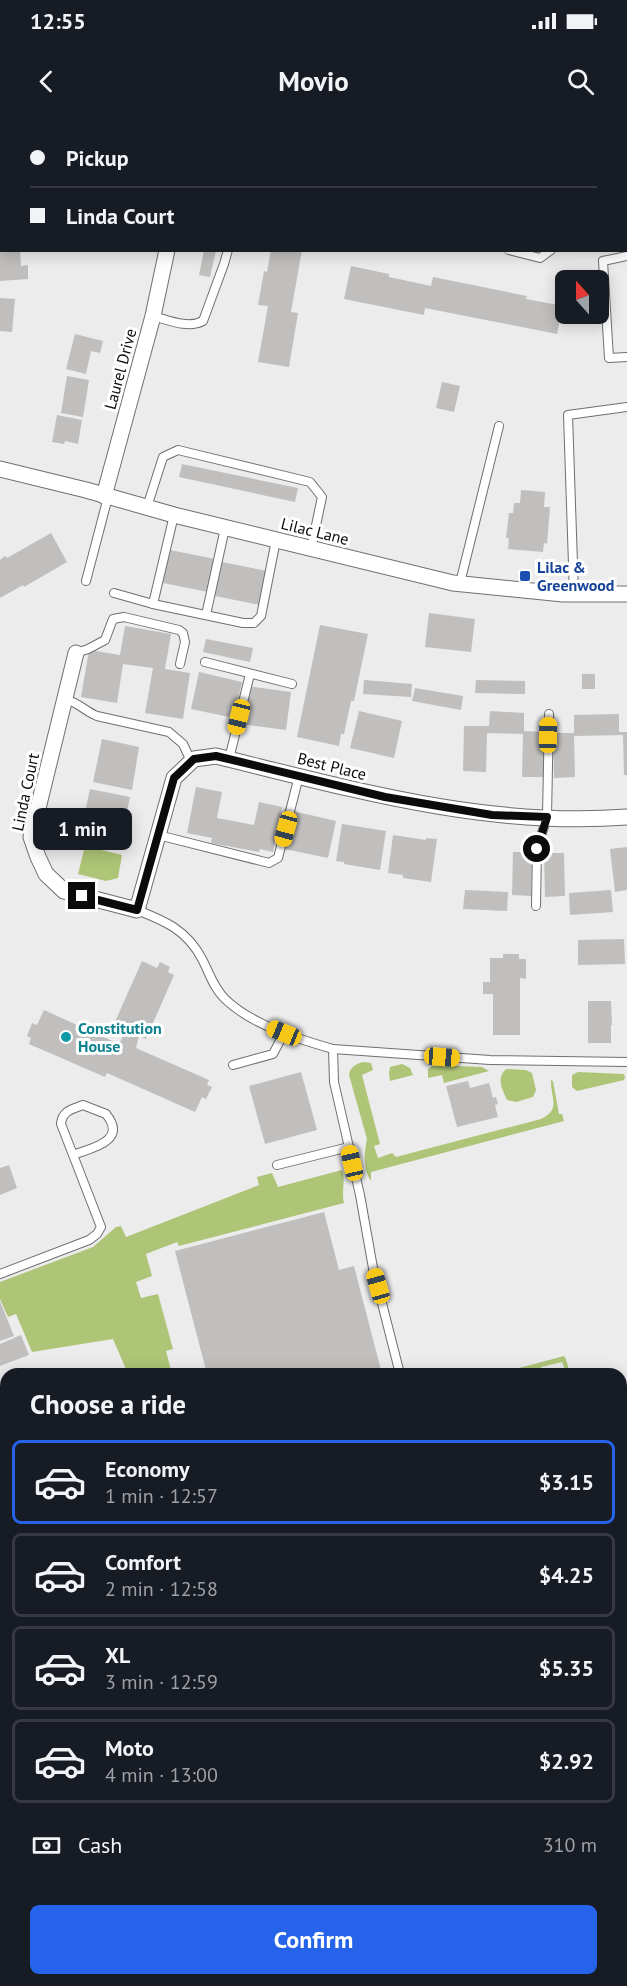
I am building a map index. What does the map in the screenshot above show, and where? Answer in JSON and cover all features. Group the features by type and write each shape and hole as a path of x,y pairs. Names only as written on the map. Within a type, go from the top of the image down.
{"street":[{"name":"Laurel Drive","path":"106,497 153,316 167,252"},
{"name":"Lilac Lane","path":"0,469 225,528 460,583 574,594 627,594"},
{"name":"Linda Court","path":"76,653 32,837 46,874 64,891 137,910"},
{"name":"Best Place","path":"191,761 216,756 385,797 492,815 597,819 627,817"},
{"path":"137,910 174,778 191,761"}],"lane":[{"path":"153,316 176,322 196,324 203,321 227,252"},
{"path":"517,252 540,258 548,252"},
{"path":"627,256 603,261 609,358 627,357"},
{"path":"574,594 568,415 627,407"},
{"path":"460,583 499,426"},
{"path":"147,507 163,457 178,450 310,482 322,497 311,549"},
{"path":"86,581 106,497"},
{"path":"153,604 174,515"},
{"path":"206,615 225,528"},
{"path":"114,593 153,604 254,624 261,616 276,540"},
{"path":"76,653 100,644 105,640 113,619 124,618 179,630 183,633 185,642 180,664"},
{"path":"205,662 292,684"},
{"path":"229,759 250,674"},
{"path":"65,699 78,703 97,716 169,732 183,744 191,761"},
{"path":"536,906 537,849 547,817 549,714"},
{"path":"158,835 269,863 278,858 299,776"},
{"path":"137,910 166,921 187,937 201,957 212,982 225,999 261,1023 333,1049 490,1060 627,1062"},
{"path":"233,1065 273,1054 284,1033"},
{"path":"333,1049 334,1082 373,1268 398,1368"},
{"path":"0,1274 89,1240 97,1234 101,1227 73,1155 61,1124 63,1115 67,1111 83,1105 106,1114 112,1128 107,1142 73,1155"},
{"path":"277,1165 349,1147"}],"green space":[{"path":"85,846 122,855 118,878 106,881 78,874"},
{"path":"363,1062 371,1063 373,1070 362,1075 380,1144 374,1146 378,1158 392,1153 396,1157 541,1119 553,1107 551,1080 559,1114 562,1114 564,1121 371,1172 371,1181 365,1161 367,1139 349,1075 354,1066"},
{"path":"402,1064 410,1068 413,1075 390,1081 390,1067"},
{"path":"434,1065 482,1067 489,1071 444,1083 442,1075 428,1078 428,1069"},
{"path":"506,1069 526,1070 532,1073 536,1090 533,1097 516,1102 507,1100 501,1080"},
{"path":"578,1072 624,1074 625,1077 624,1080 577,1091 572,1087 572,1075"},
{"path":"342,1170 344,1203 179,1246 177,1242 146,1254 152,1276 136,1282 141,1298 158,1294 173,1349 166,1351 170,1368 125,1368 113,1339 32,1352 16,1314 8,1317 0,1299 0,1282 93,1247 116,1227 121,1226 126,1237 259,1185 257,1177 272,1173 278,1187"},
{"path":"564,1356 568,1368 564,1368 562,1362 541,1368 519,1368"}],"building":[{"path":"0,252 20,252 21,266 28,265 28,279 0,281"},
{"path":"204,252 216,252 210,277 199,275"},
{"path":"271,252 302,252 291,312 298,313 289,367 258,362 268,306 258,305 264,271 267,272"},
{"path":"351,266 431,286 433,277 527,296 526,299 555,304 555,324 559,324 557,334 425,308 424,315 344,299"},
{"path":"0,298 15,299 12,332 0,331"},
{"path":"75,334 103,341 100,353 91,351 86,374 66,369"},
{"path":"67,376 89,380 83,417 61,413"},
{"path":"442,382 460,386 454,412 436,408"},
{"path":"57,415 82,420 78,444 65,441 64,444 52,442"},
{"path":"182,464 298,488 295,502 179,477"},
{"path":"521,490 545,492 544,507 550,507 547,544 544,543 543,552 508,549 509,538 506,538 509,513 513,513 514,503 520,503"},
{"path":"51,533 67,562 0,598 0,560"},
{"path":"170,550 215,559 208,592 163,583"},
{"path":"222,562 267,571 260,605 215,596"},
{"path":"429,613 475,619 471,652 425,647"},
{"path":"320,625 368,634 354,701 351,701 339,746 297,737"},
{"path":"125,626 171,634 165,669 190,673 183,719 145,713 153,668 123,664 117,703 81,697 89,650 120,655"},
{"path":"206,639 253,648 250,662 203,652"},
{"path":"199,672 242,682 234,718 191,709"},
{"path":"582,674 595,674 595,689 582,689"},
{"path":"364,680 412,684 411,697 363,694"},
{"path":"476,680 525,681 525,694 475,693"},
{"path":"247,686 291,692 286,730 242,724"},
{"path":"415,688 463,696 461,710 412,701"},
{"path":"359,711 402,721 394,758 350,748"},
{"path":"490,711 524,713 524,731 545,732 543,777 522,777 523,734 487,733 486,772 463,771 464,726 489,726"},
{"path":"619,714 619,732 627,732 627,775 624,775 623,735 574,736 575,777 554,778 553,733 574,733 574,715"},
{"path":"102,739 139,747 132,790 93,782"},
{"path":"196,787 222,792 217,818 254,825 259,802 282,807 273,852 260,849 259,852 211,843 212,838 187,833"},
{"path":"90,789 130,797 122,835 119,834 118,840 81,832"},
{"path":"293,811 336,821 328,858 285,849"},
{"path":"342,824 386,831 380,870 336,861"},
{"path":"393,835 426,840 426,838 437,839 431,882 403,878 403,875 388,873"},
{"path":"627,847 627,890 615,892 610,849"},
{"path":"513,852 532,852 531,896 512,895"},
{"path":"544,853 564,853 565,896 545,897"},
{"path":"465,890 508,892 507,911 463,909"},
{"path":"611,890 613,912 570,915 569,893"},
{"path":"624,939 625,964 578,965 578,940"},
{"path":"503,954 519,954 519,959 526,959 526,979 520,978 520,1035 493,1035 493,994 483,994 483,982 490,982 490,958 503,958"},
{"name":"Constitution House","path":"142,961 157,968 160,962 170,967 168,972 174,975 146,1039 139,1036 136,1048 209,1080 207,1085 212,1087 206,1099 202,1097 195,1112 107,1073 105,1077 29,1044 31,1038 27,1036 32,1023 37,1025 44,1010 119,1044 126,1030 114,1024"},
{"path":"588,1001 611,1001 611,1043 588,1043"},
{"path":"301,1072 317,1130 265,1144 249,1086"},
{"path":"468,1081 470,1088 489,1083 493,1098 496,1097 498,1104 495,1105 498,1117 457,1127 446,1086"},
{"path":"9,1165 17,1188 0,1195 0,1168"},
{"path":"324,1212 339,1270 354,1266 380,1368 205,1368 175,1251"},
{"path":"0,1301 14,1336 0,1341"},
{"path":"21,1335 29,1355 0,1366 0,1344"}],"place":[{"name":"Lilac & Greenwood","path":"525,576"},
{"name":"Constitution House","path":"66,1037"}],"route":[{"path":"82,896 137,910 174,778 194,759 216,756 385,797 492,815 547,817 537,849"}]}
